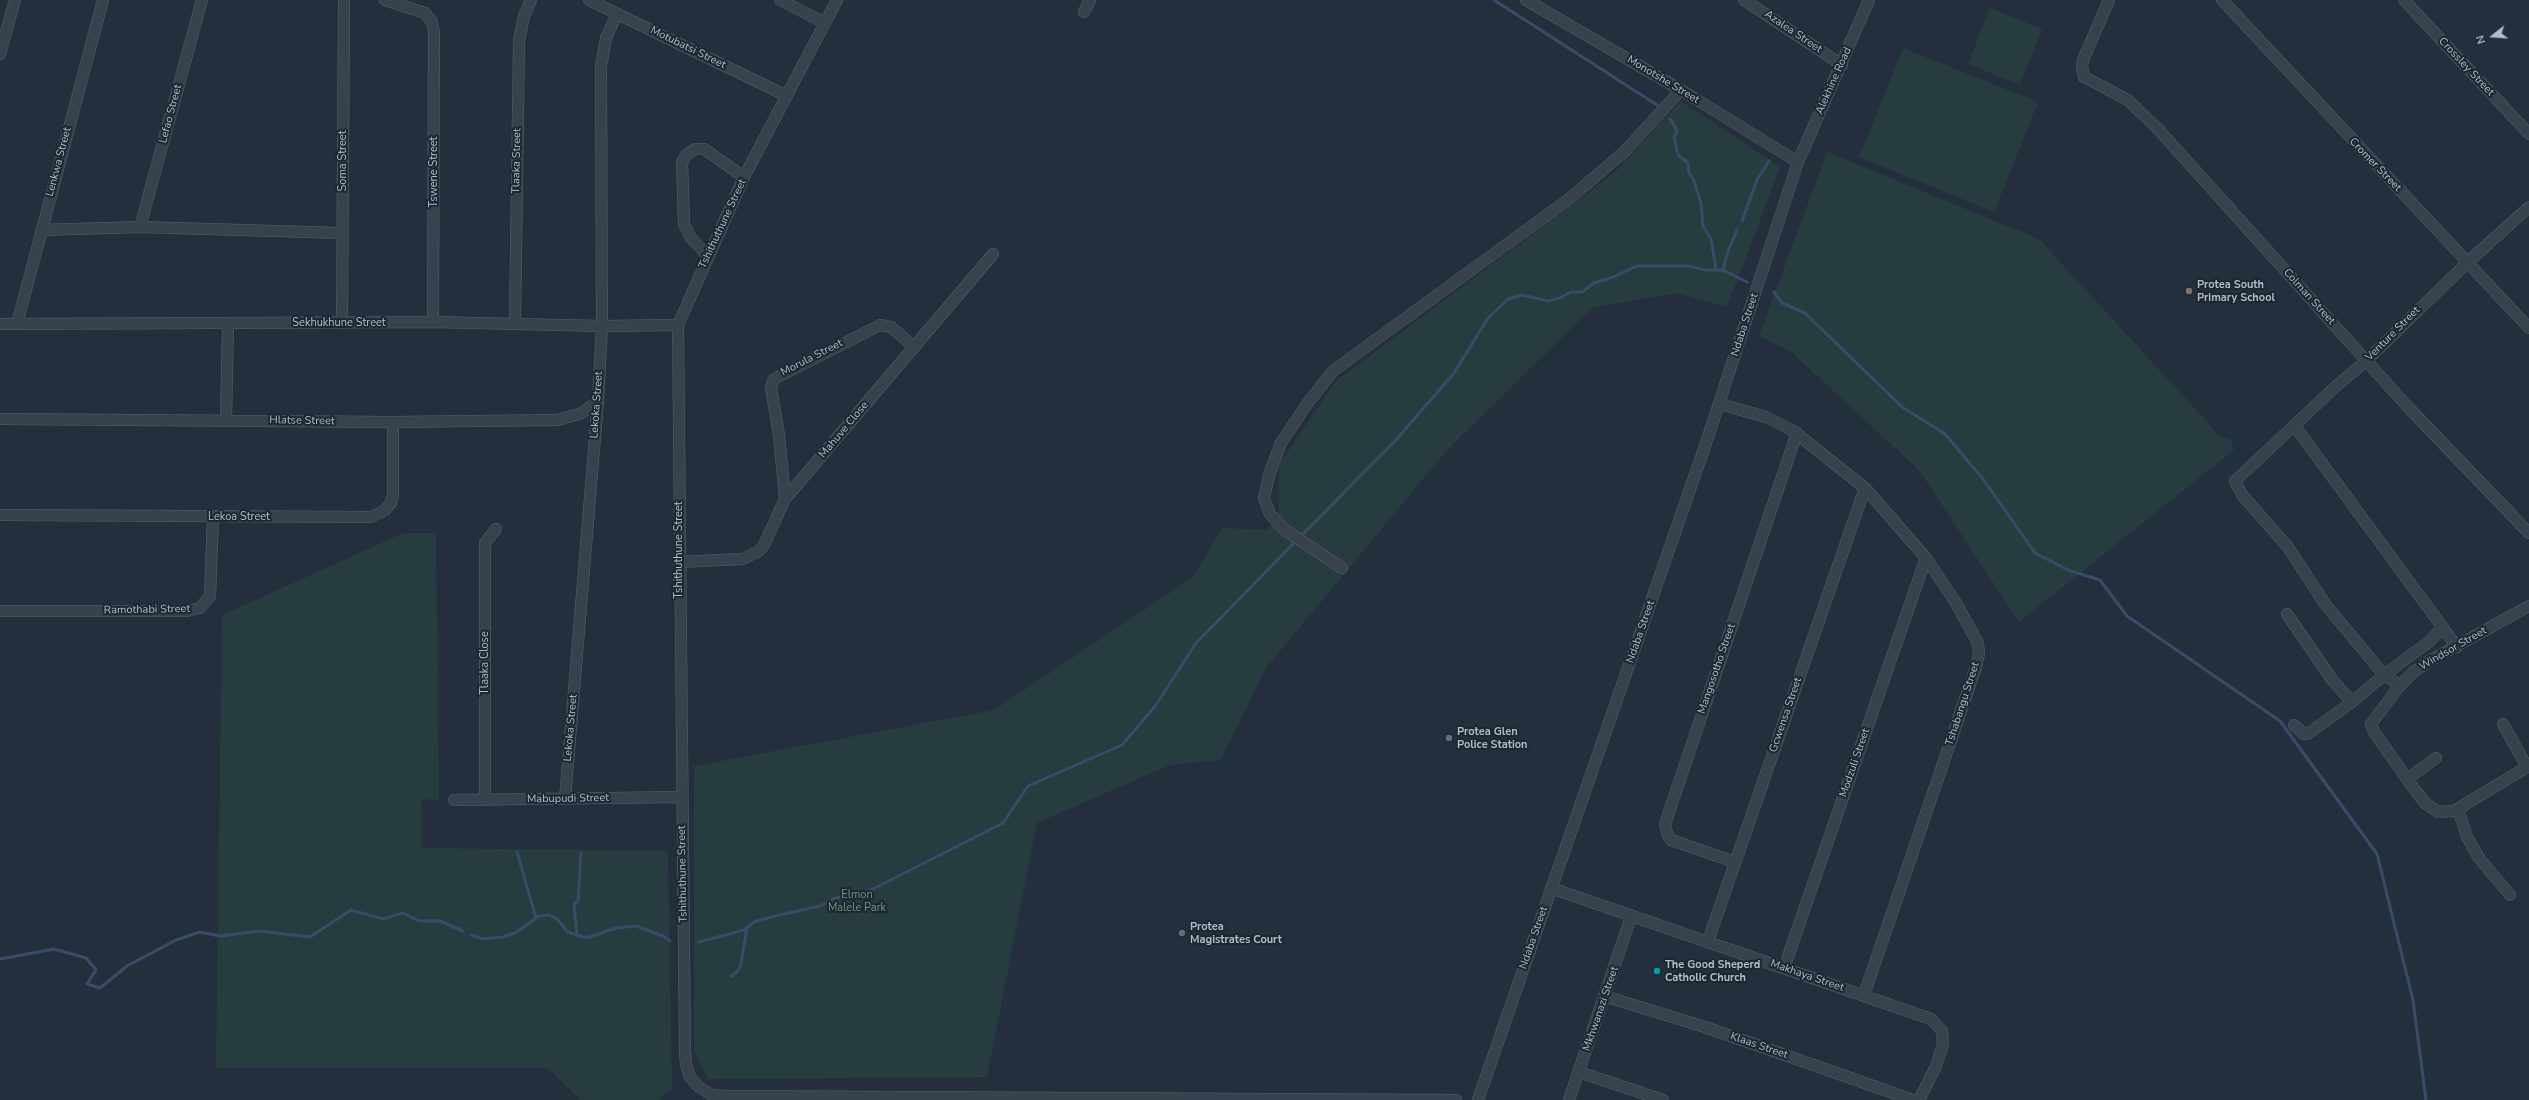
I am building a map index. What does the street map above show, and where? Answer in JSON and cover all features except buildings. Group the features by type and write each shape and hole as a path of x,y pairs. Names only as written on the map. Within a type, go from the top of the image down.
{"street":[{"path":"0,54 15,0"},
{"name":"Lenkwa Street","path":"17,324 103,0"},
{"name":"Lefao Street","path":"140,228 202,0"},
{"name":"Soma Street","path":"342,323 344,0"},
{"name":"Tswene Street","path":"385,0 418,10 432,22 434,33 433,322"},
{"name":"Tlaaka Street","path":"515,324 519,41 524,16 531,0"},
{"name":"Motubatsi Street","path":"589,0 787,96"},
{"path":"780,0 825,23"},
{"name":"Tshithuthune Street","path":"837,0 744,177 678,325 679,562 685,1052 687,1071 694,1083 712,1095 742,1098 1456,1100"},
{"path":"1084,12 1090,0"},
{"name":"Monotshe Street","path":"1526,0 1681,90 1798,162"},
{"name":"Azalea Street","path":"1744,0 1842,65"},
{"name":"Alekhine Road","path":"1798,162 1842,65 1869,0"},
{"name":"Colman Street","path":"2109,0 2083,60 2082,72 2089,81 2117,94 2139,110 2213,189 2366,361 2529,533"},
{"name":"Cromer Street","path":"2222,0 2529,328"},
{"name":"Crossley Street","path":"2404,0 2529,134"},
{"name":"Lekoka Street","path":"565,799 598,401 602,326 601,67 606,38 617,14"},
{"path":"1342,568 1285,530 1270,514 1264,498 1270,472 1281,444 1307,404 1333,371 1569,199 1624,152 1681,90"},
{"path":"708,256 691,238 684,224 682,195 684,159 695,149 704,149 744,177"},
{"name":"Ndaba Street","path":"1478,1100 1720,404 1798,162"},
{"name":"Venture Street","path":"2384,675 2326,604 2288,547 2238,490 2235,482 2236,479 2256,460 2366,361 2468,262 2529,207"},
{"path":"41,230 140,228 342,233"},
{"name":"Mahuve Close","path":"679,562 743,559 756,554 764,544 785,499 993,254"},
{"name":"Sekhukhune Street","path":"0,324 433,322 602,326 678,325"},
{"path":"226,420 228,323"},
{"name":"Morula Street","path":"785,499 779,435 771,388 774,379 880,326 891,327 914,347"},
{"name":"Hlatse Street","path":"0,419 393,422 558,420 582,413 598,401"},
{"name":"Tshabangu Street","path":"1720,404 1766,417 1797,433 1865,488 1926,558 1972,630 1978,643 1979,654 1864,995"},
{"name":"Lekoa Street","path":"0,515 213,517 370,516 379,514 391,503 393,495 393,422"},
{"path":"2294,425 2457,647"},
{"name":"Mangosotho Street","path":"1735,862 1671,840 1667,834 1665,824 1797,433"},
{"name":"Gcwensa Street","path":"1708,941 1865,488"},
{"name":"Ramothabi Street","path":"0,612 187,611 200,608 210,596 213,517"},
{"name":"Tlaaka Close","path":"485,800 485,543 496,529"},
{"name":"Modzuli Street","path":"1784,968 1926,558"},
{"name":"Windsor Street","path":"2407,779 2372,727 2374,719 2387,704 2400,685 2412,673 2431,660 2529,606"},
{"path":"2287,614 2333,681 2352,702"},
{"path":"2294,725 2304,734 2309,733 2352,702 2384,675 2429,642 2442,628"},
{"path":"2384,675 2400,685"},
{"path":"2436,758 2407,779 2432,809 2444,814 2458,809 2528,766 2503,724"},
{"name":"Mabupudi Street","path":"454,800 682,797"},
{"path":"2458,809 2467,836 2479,858 2510,895"},
{"name":"Makhaya Street","path":"1551,888 1631,917 1708,941 1928,1017 1941,1028 1943,1041 1939,1059 1919,1100"},
{"name":"Mkhwanazi Street","path":"1569,1100 1631,917"},
{"name":"Klaas Street","path":"1604,996 1705,1027 1913,1100"},
{"path":"1579,1072 1663,1100"}],"green space":[{"path":"1990,8 2042,29 2020,85 1968,64"},
{"path":"1903,48 2038,102 1994,212 1859,157"},
{"name":"Elmon Malele Park","path":"1681,101 1780,167 1727,307 1676,293 1592,308 1448,449 1266,668 1221,760 1170,765 1037,823 987,1077 708,1079 694,1050 694,766 994,710 1192,578 1222,528 1268,530 1279,510 1279,464 1336,381 1613,174"},
{"path":"1827,152 2039,239 2221,437 2231,440 2234,450 2019,622 1919,470 1791,352 1759,336"},
{"path":"403,533 436,533 439,800 421,799 422,848 668,851 672,1088 658,1100 581,1100 548,1068 216,1068 222,615"}],"waterway":[{"path":"1494,0 1657,105"},
{"path":"1670,119 1677,132 1674,137 1677,151 1679,156 1688,163 1689,173 1694,181 1701,203 1703,226 1711,239 1716,269"},
{"path":"1742,221 1757,180 1769,161"},
{"path":"1723,270 1727,254 1737,230"},
{"path":"1300,537 1395,441 1454,373 1488,318 1508,299 1522,295 1548,301 1560,298 1571,292 1582,292 1594,283 1613,277 1637,266 1688,266 1706,270 1723,270 1747,282"},
{"path":"1774,292 1782,303 1805,313 1902,407 1945,434 1983,479 2035,553 2068,570 2100,580 2127,616 2280,721 2377,854 2413,1000 2426,1100"},
{"path":"699,942 744,930 754,922 820,906 835,898 853,896 873,889 1003,823 1028,786 1122,745 1156,705 1196,643 1296,541"},
{"path":"517,852 536,918"},
{"path":"577,936 574,904 578,901 581,853"},
{"path":"0,959 54,949 86,958 96,970 87,984 100,988 127,966 176,940 200,932 220,936 260,931 310,937 351,910 383,919 403,913 419,921 440,921 463,931"},
{"path":"471,935 483,939 503,937 517,932 539,916 549,915 557,919 568,932 587,938 616,928 636,926 663,936 670,941"},
{"path":"731,976 737,972 741,964 747,928"}],"place":[{"name":"Protea South Primary School","path":"2189,291"},
{"name":"Protea Glen Police Station","path":"1449,738"},
{"name":"Protea Magistrates Court","path":"1182,933"},
{"name":"The Good Sheperd Catholic Church","path":"1657,971"}]}
